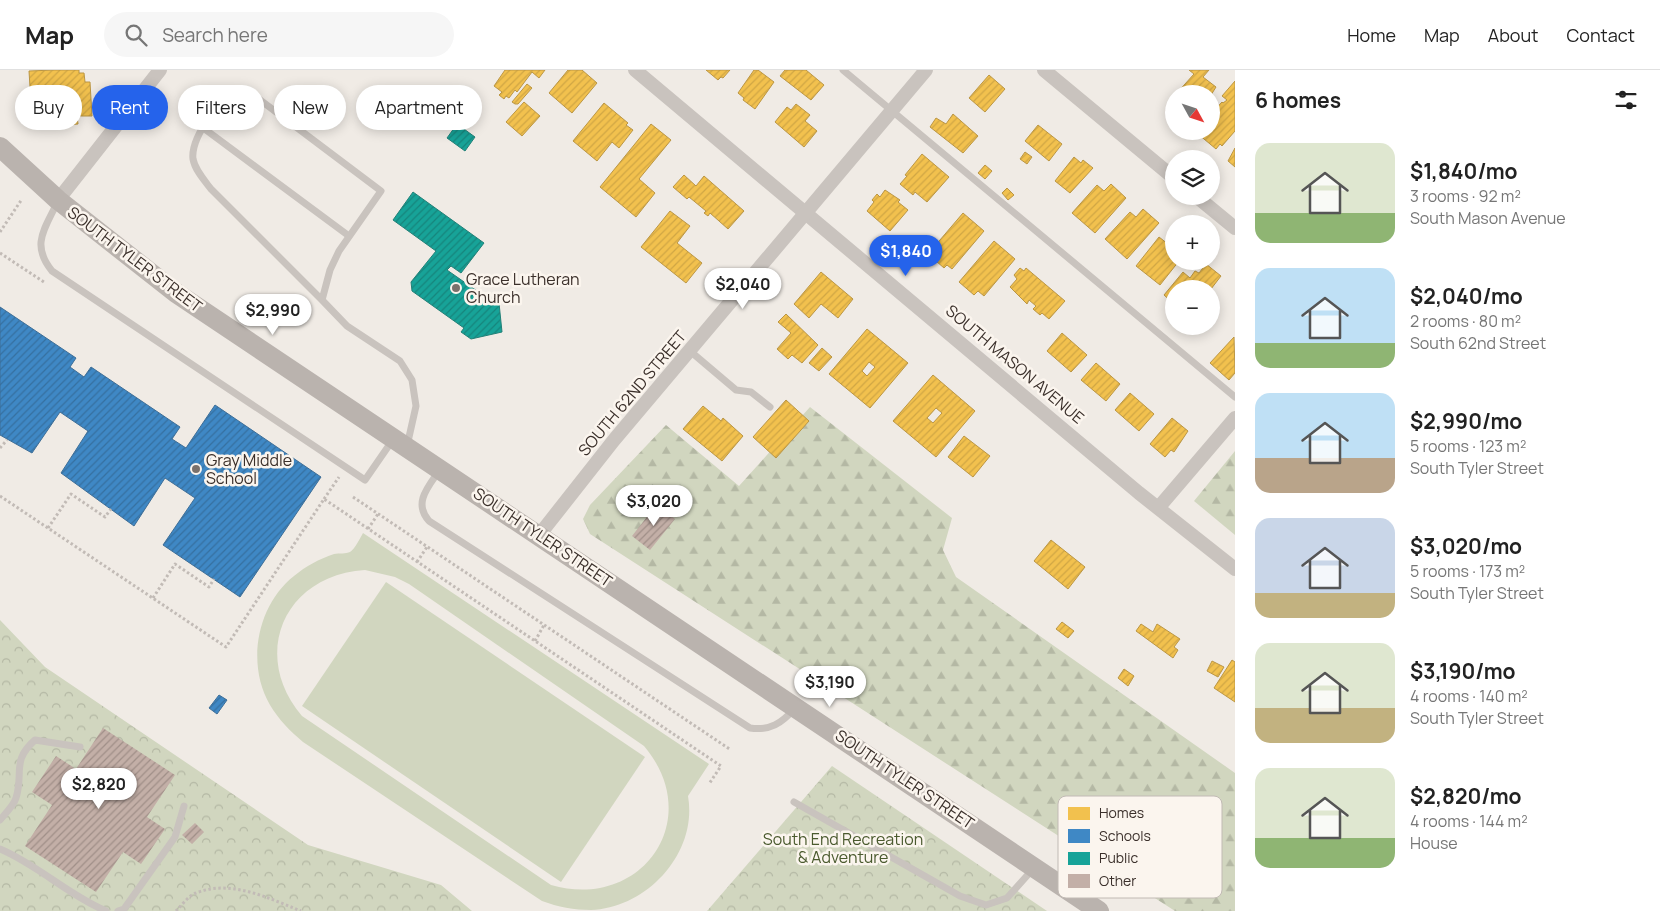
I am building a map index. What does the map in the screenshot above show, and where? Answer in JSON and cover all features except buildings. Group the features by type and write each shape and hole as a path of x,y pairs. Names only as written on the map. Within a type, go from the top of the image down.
{"street":[{"path":"58,200 160,70"},
{"name":"SOUTH MASON AVENUE","path":"635,70 1235,569"},
{"name":"SOUTH 62ND STREET","path":"540,534 690,351 926,70"},
{"path":"1044,70 1165,171"},
{"name":"SOUTH TYLER STREET","path":"0,147 58,200 176,293 540,534 1058,883"},
{"path":"1207,205 1235,228"},
{"path":"1159,507 1235,418"},
{"name":"SOUTH TYLER STREET","path":"1080,898 1099,911"}],"lane":[{"path":"843,70 1235,397"},
{"path":"264,103 381,191 349,236 330,270 322,300"},
{"path":"58,200 41,237 40,252 52,271 364,480 401,442 416,406 412,380 400,361 347,326 211,189 197,171 193,158 201,130"},
{"path":"206,130 349,236"},
{"path":"690,351 736,390 751,392 770,407"},
{"path":"440,468 421,499 423,511 429,521 750,728 766,729 782,722 796,706"},
{"path":"0,820 16,798 19,765 26,748 35,740 80,747"},
{"path":"794,802 960,896 986,906 1007,898 1035,867"},
{"path":"118,911 124,909 175,837 184,806"},
{"path":"0,849 18,857 86,902 106,911"}],"path":[{"path":"0,232 22,199"},
{"path":"0,448 7,440"},
{"path":"0,496 226,647 346,467"},
{"path":"48,528 71,494 105,517 111,509"},
{"path":"352,497 731,750"},
{"path":"324,499 721,766 709,784"},
{"path":"368,529 378,514"},
{"path":"417,562 427,547"},
{"path":"153,598 175,564 209,587 214,579"},
{"path":"535,641 544,625"},
{"path":"176,911 194,893 227,888 248,891 301,911"}],"green space":[{"path":"810,407 952,518 943,550 956,577 1235,773 1235,911 1175,911 1155,898 1222,898 1222,796 1058,796 1058,836 590,534 583,519 590,505 666,425 739,486"},
{"path":"1235,451 1235,535 1194,501"},
{"path":"363,533 709,764 688,796 689,817 685,838 676,857 664,874 649,888 631,899 612,907 591,910 566,908 542,901 303,742 281,720 270,705 258,672 259,636 271,603 281,588 308,566 334,554 352,551","holes":["365,570 395,577 409,584 644,746 662,774 668,802 666,829 655,853 637,872 613,885 584,889 551,885 302,716 286,692 279,668 278,644 284,622 296,602 314,586 337,575"]},
{"path":"386,582 645,757 561,882 302,706"},
{"path":"0,620 45,667 308,845 441,885 472,911 0,911"},
{"name":"South End Recreation & Adventure","path":"832,766 1047,911 707,911"}],"place":[{"name":"Grace Lutheran Church","path":"456,288"},
{"name":"Gray Middle School","path":"196,469"}]}
